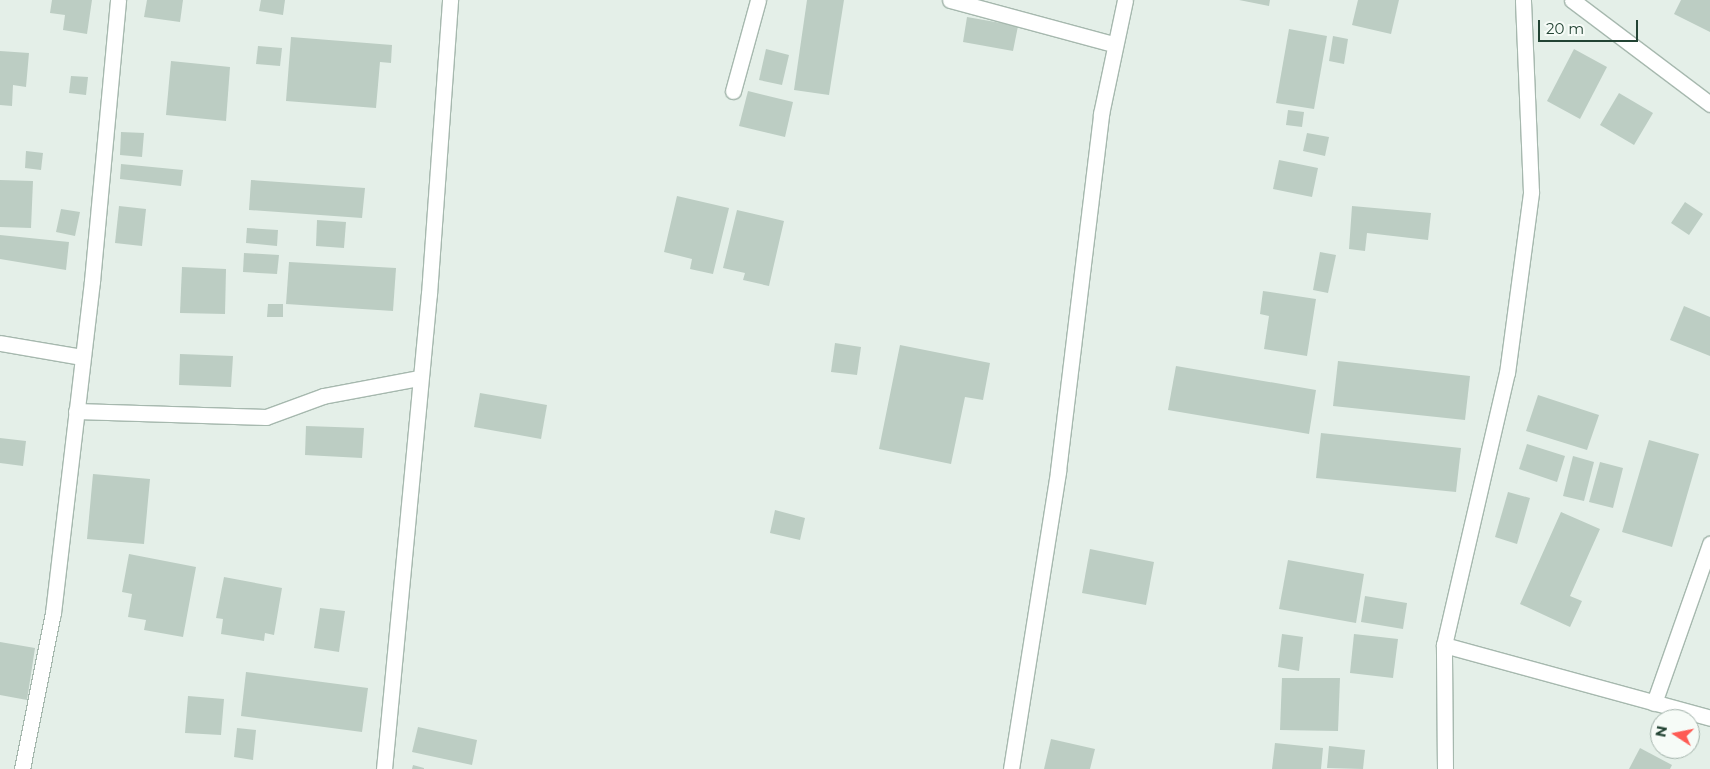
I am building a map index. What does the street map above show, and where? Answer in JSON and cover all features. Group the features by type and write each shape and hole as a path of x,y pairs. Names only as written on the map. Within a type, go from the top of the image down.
{"street":[{"path":"22,769 53,612 82,357 118,0"},
{"path":"384,769 450,0"},
{"path":"733,91 758,0"},
{"path":"950,0 1113,44"},
{"path":"1011,769 1058,471 1113,44 1125,0"},
{"path":"1445,769 1444,645 1507,373 1531,192 1523,0"},
{"path":"1572,0 1710,104"},
{"path":"0,343 82,357"},
{"path":"76,411 266,417 323,396 419,378"},
{"path":"1654,703 1710,544"},
{"path":"1444,645 1710,718"}],"building":[{"path":"52,0 92,0 87,34 63,30 65,15 50,13"},
{"path":"147,0 183,0 180,22 144,17"},
{"path":"261,0 285,0 283,15 259,11"},
{"path":"807,0 844,0 829,95 794,90"},
{"path":"1239,0 1270,0 1269,6"},
{"path":"1358,0 1399,0 1391,34 1352,25"},
{"path":"1681,0 1710,0 1710,32 1674,14"},
{"path":"967,17 1018,26 1013,51 963,42"},
{"path":"1289,29 1327,36 1314,109 1276,103"},
{"path":"1333,36 1348,39 1344,64 1329,61"},
{"path":"291,37 392,45 391,63 380,62 376,108 286,101"},
{"path":"258,46 282,48 280,66 256,64"},
{"path":"766,49 789,55 782,85 759,80"},
{"path":"1574,49 1607,67 1580,119 1547,101"},
{"path":"0,51 29,53 26,87 13,85 12,106 0,105"},
{"path":"171,61 230,67 226,121 166,115"},
{"path":"71,76 88,77 86,95 69,93"},
{"path":"748,91 793,102 785,137 739,126"},
{"path":"1619,93 1653,113 1634,145 1600,125"},
{"path":"1288,110 1304,112 1302,127 1286,125"},
{"path":"121,132 144,133 142,157 120,155"},
{"path":"1307,133 1329,137 1325,156 1303,151"},
{"path":"26,151 43,153 41,170 25,168"},
{"path":"1279,160 1318,168 1312,197 1273,189"},
{"path":"121,164 183,170 181,186 120,179"},
{"path":"0,180 33,181 31,228 0,227"},
{"path":"251,180 365,188 362,218 249,210"},
{"path":"677,196 729,208 713,274 690,269 692,259 664,252"},
{"path":"1685,202 1703,214 1689,235 1671,223"},
{"path":"119,206 146,209 142,246 115,243"},
{"path":"1352,206 1431,213 1428,240 1367,233 1365,251 1349,249"},
{"path":"61,209 80,212 75,236 56,232"},
{"path":"737,210 784,221 769,286 743,280 745,273 723,268"},
{"path":"317,220 346,222 344,248 316,246"},
{"path":"247,228 278,230 277,246 246,243"},
{"path":"0,235 69,242 66,270 0,259"},
{"path":"1320,252 1336,255 1328,293 1313,290"},
{"path":"244,253 279,255 277,274 243,272"},
{"path":"289,262 396,268 393,311 286,304"},
{"path":"182,267 226,269 225,314 180,313"},
{"path":"1263,291 1316,299 1307,356 1264,349 1269,316 1260,314"},
{"path":"268,304 283,304 283,317 267,317"},
{"path":"1684,306 1710,317 1710,356 1670,340"},
{"path":"835,343 861,347 857,375 831,372"},
{"path":"900,345 990,363 983,400 965,397 951,464 879,449"},
{"path":"180,354 233,356 231,387 179,385"},
{"path":"1338,361 1470,376 1465,420 1333,406"},
{"path":"1176,366 1316,390 1309,434 1168,410"},
{"path":"480,393 547,405 541,439 474,427"},
{"path":"1538,395 1599,415 1587,450 1526,431"},
{"path":"306,426 364,428 362,458 305,455"},
{"path":"1321,433 1461,448 1456,492 1316,478"},
{"path":"0,438 26,441 23,466 0,463"},
{"path":"1649,440 1699,454 1672,547 1622,532"},
{"path":"1527,444 1565,456 1557,482 1519,469"},
{"path":"1573,456 1594,462 1584,501 1563,496"},
{"path":"1600,462 1623,468 1613,508 1589,502"},
{"path":"93,474 150,479 144,544 87,539"},
{"path":"1508,492 1530,498 1517,544 1495,537"},
{"path":"775,510 805,518 800,540 770,533"},
{"path":"1561,512 1600,529 1570,596 1582,601 1570,627 1520,604"},
{"path":"1090,549 1154,562 1146,605 1082,593"},
{"path":"129,554 196,567 183,637 144,630 146,620 128,617 132,594 122,592"},
{"path":"1288,560 1364,574 1356,623 1279,609"},
{"path":"224,577 282,588 274,635 265,633 264,641 221,634 223,619 216,618"},
{"path":"1365,596 1407,603 1403,629 1361,622"},
{"path":"320,608 345,611 339,652 314,648"},
{"path":"1282,634 1303,637 1299,671 1278,667"},
{"path":"1354,634 1398,639 1393,678 1350,673"},
{"path":"0,642 35,648 27,700 0,695"},
{"path":"246,672 368,688 362,732 241,716"},
{"path":"1282,678 1340,678 1338,731 1280,730"},
{"path":"188,696 224,699 221,735 185,733"},
{"path":"418,727 477,740 472,765 412,752"},
{"path":"237,728 256,730 253,760 234,757"},
{"path":"1051,739 1095,749 1090,769 1044,769"},
{"path":"1275,743 1323,748 1321,769 1272,769"},
{"path":"1329,746 1365,750 1363,769 1327,768"},
{"path":"1640,748 1650,753 1650,759 1661,759 1672,765 1670,769 1629,769"},
{"path":"413,765 424,768 424,769 412,769"}]}
